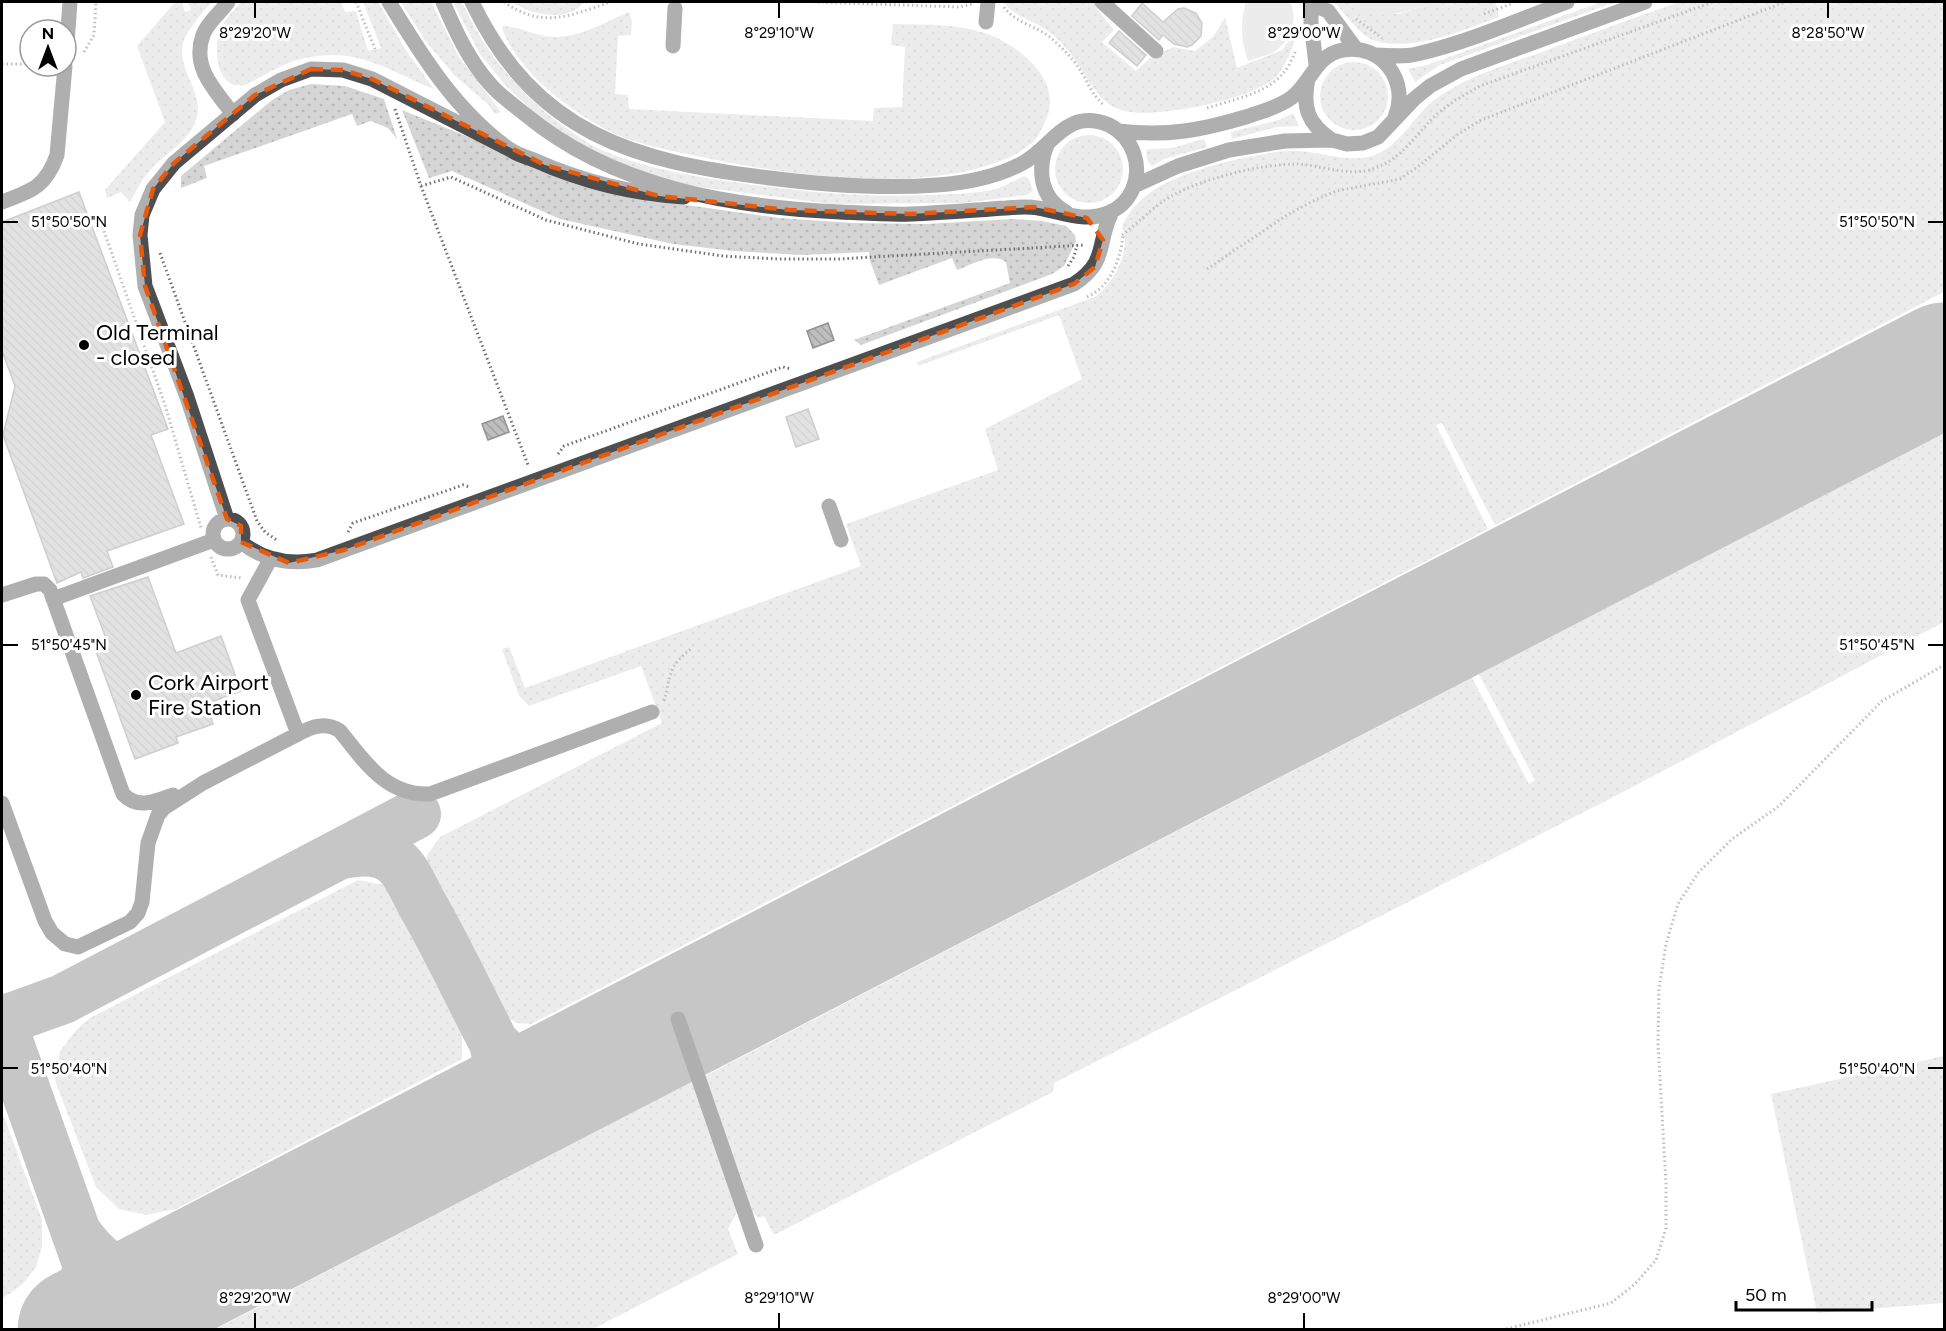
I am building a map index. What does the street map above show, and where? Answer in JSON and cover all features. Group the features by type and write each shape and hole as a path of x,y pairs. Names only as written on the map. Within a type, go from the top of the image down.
{"street":[{"path":"70,2 71,18"},
{"path":"228,2 203,34 200,57 202,70 233,114"},
{"path":"389,2 443,85 476,121 511,150"},
{"path":"443,2 458,36 490,85 543,129 596,160 652,182 720,200"},
{"path":"227,519 187,397 145,286 140,235 142,215 153,189 174,163 255,95 281,80 311,69 343,70 372,79 545,165 598,183 659,195 720,200 789,210 910,214 1034,207 1082,217 1099,217 1112,212 1126,200 1134,186 1137,171 1135,156 1129,142 1107,124 1092,121 1077,122 1063,128 1026,162 974,181 919,186 855,186 787,181 678,164 614,144 586,130 556,109 514,70 482,22 472,2"},
{"path":"1102,2 1156,51"},
{"path":"1118,131 1154,135 1211,127 1282,104 1292,98 1308,80 1316,65 1341,50 1356,49 1376,55 1416,54 1456,43 1567,2"},
{"path":"1134,186 1178,166 1229,150 1285,141 1332,140 1347,144 1363,143 1377,137 1389,127 1414,99 1430,86 1461,69 1646,2"},
{"path":"986,22 988,3"},
{"path":"1316,65 1311,3 1328,11 1356,49"},
{"path":"672,46 675,8"},
{"path":"1376,55 1395,75 1399,88 1398,108 1389,127"},
{"path":"2,202 42,184 53,166 57,155 64,78"},
{"path":"1308,80 1305,93 1306,108 1311,121 1320,132 1332,140"},
{"path":"1047,145 1041,158 1040,173 1051,201 1063,210 1095,224 1103,240"},
{"path":"241,542 249,549 289,563 317,560 1074,284 1095,267 1112,212"},
{"path":"829,506 841,540"},
{"path":"222,520 233,520 241,526 243,531 241,542 234,549 229,550 210,541 215,526 222,520"},
{"path":"53,599 210,541"},
{"path":"271,558 248,600 298,734"},
{"path":"2,596 36,584 44,584 50,590 123,794 135,802 150,803 203,783"},
{"path":"2,803 45,921 52,933 65,944 78,946 130,922 138,913 142,902 148,843 154,822 164,808 203,783 309,728 324,725 340,730 372,771 383,781 423,795 652,712"},
{"path":"678,1019 756,1245"}],"path":[{"path":"78,52 94,35 96,2"},
{"path":"356,2 375,49"},
{"path":"504,2 525,14 550,18 579,13 610,2"},
{"path":"813,2 960,7 978,3 1003,5 1010,15 1049,36 1075,62 1100,102 1109,109"},
{"path":"1478,16 1517,2"},
{"path":"1120,236 1176,194 1189,187 1212,180 1268,167 1296,164 1349,171 1370,170 1390,162 1405,150 1418,133 1438,114 1459,97 1480,86 1713,2"},
{"path":"1207,269 1287,215 1315,200 1336,191 1400,179 1479,121 1785,2"},
{"path":"1366,28 1382,38 1391,39"},
{"path":"1206,109 1256,92 1278,80 1290,66 1297,44"},
{"path":"2,64 18,64"},
{"path":"394,107 421,186 530,470"},
{"path":"421,186 451,177 546,220 639,244 723,256 838,259 1079,246 1071,262 1061,271"},
{"path":"98,214 165,405 210,541 218,575 260,580"},
{"path":"158,250 257,521 265,532 277,541 286,544"},
{"path":"554,460 564,446 783,367 798,371"},
{"path":"345,537 353,523 463,485 477,489"},
{"path":"652,712 663,704 674,665 691,649"},
{"path":"1502,1329 1611,1303 1635,1284 1656,1260 1666,1228 1666,1183 1658,1044 1659,989 1666,944 1678,904 1698,873 1732,839 1779,806 1882,701 1944,665"}],"highlighted area":[{"path":"311,69 343,70 372,79 545,165 659,196 789,210 910,214 1034,207 1087,218 1103,240 1095,267 1074,284 344,550 289,563 241,542 241,526 227,519 145,286 140,235 153,189 174,163 255,95"}],"shaded area":[{"path":"175,2 182,2 185,12 191,10 188,2 212,2 190,30 182,48 182,57 197,102 196,120 193,128 183,140 149,171 130,202 121,192 107,198 105,190 165,122 137,46"},
{"path":"241,2 341,2 345,12 356,11 368,51 381,48 363,2 378,2 407,52 434,89 386,67 354,57 338,55 320,55 301,59 242,86 233,85 226,80 219,67 217,42 223,25"},
{"path":"401,2 431,2 459,57 501,112 496,114 493,112 489,105 454,75 424,39"},
{"path":"453,2 462,2 494,58 538,106 592,145 630,160 703,177 836,194 907,196 974,193 999,188 1024,176 1029,179 1033,191 1026,195 963,203 832,204 656,179 599,157 550,127 506,86 480,54"},
{"path":"512,2 584,2 569,13 550,15 520,7"},
{"path":"1003,2 1095,2 1097,9 1114,30 1102,42 1136,71 1150,58 1173,47 1195,51 1214,36 1225,17 1237,68 1282,50 1300,27 1284,66 1276,77 1264,85 1246,93 1200,106 1152,113 1132,112 1109,104 1095,90 1072,55 1058,39 1012,11"},
{"path":"1246,2 1290,2 1294,16 1291,31 1278,49 1248,61 1242,32"},
{"path":"1334,2 1349,2 1398,14 1437,2 1496,2 1499,17 1421,42 1388,43 1367,37"},
{"path":"1349,2 1437,2 1403,12 1382,14 1371,12"},
{"path":"1601,2 1616,2 1440,65 1415,82 1408,69 1427,65"},
{"path":"1679,2 1944,2 1944,292 1495,525 1442,423 1436,425 1488,529 531,1024 517,1023 498,1013 425,873 427,855 440,837 662,723 641,666 529,706 519,696 502,649 509,647 525,688 861,566 846,524 998,470 985,429 1082,379 1059,315 918,366 917,362 1097,296 1120,265 1125,246 1122,228 1130,212 1158,188 1213,165 1273,152 1298,151 1353,158 1374,155 1395,141 1431,103 1465,82"},
{"path":"629,12 632,22 631,35 618,36 615,94 628,95 629,109 873,121 874,108 902,107 905,47 891,45 893,24 970,29 1007,43 1030,61 1039,72 1050,96 1049,110 1039,134 1029,146 1004,159 967,171 929,177 889,179 848,178 765,169 659,148 605,129 572,109 541,84 514,51 505,37 502,26 546,36 563,37 592,29"},
{"path":"1347,62 1361,62 1373,67 1383,77 1388,96 1383,115 1373,125 1361,130 1347,130 1335,125 1325,115 1320,103 1320,89 1325,77 1335,67"},
{"path":"311,84 345,86 384,99 397,139 388,128 371,121 357,126 352,114 204,166 207,178 181,188 181,176 272,100 289,90"},
{"path":"402,110 623,196 779,218 853,223 926,224 1013,219 1042,221 1066,226 1075,235 1076,241 1064,266 1052,274 861,345 854,340 1010,283 1006,262 994,258 957,270 952,258 879,285 869,252 802,255 734,251 673,244 560,219 452,171 429,178"},
{"path":"1293,113 1299,126 1277,127 1232,139 1231,132 1279,120"},
{"path":"1082,135 1096,135 1108,140 1118,150 1123,169 1118,188 1108,198 1096,203 1082,203 1070,198 1060,188 1055,176 1055,162 1060,150 1070,140"},
{"path":"1204,139 1207,147 1164,159 1152,166 1148,162 1146,152 1148,149 1172,148"},
{"path":"1944,433 1944,622 1625,791 1054,1083 1053,1092 774,1235 764,1216 758,1218 747,1206 703,1077 1472,678 1529,784 1535,780 1479,674"},
{"path":"358,880 395,887 462,1024 462,1059 176,1209 146,1215 119,1209 96,1187 55,1081 60,1051 77,1029 90,1018"},
{"path":"1944,1056 1944,1303 1817,1313 1771,1094"},
{"path":"693,1081 737,1212 728,1229 738,1254 593,1329 214,1330"},
{"path":"2,1111 42,1220 42,1246 36,1267 23,1284 2,1299"}],"building":[{"path":"1142,3 1163,22 1178,9 1184,8 1196,13 1202,23 1201,36 1187,47 1174,44 1163,35 1159,40 1132,16"},
{"path":"1119,31 1146,55 1137,66 1109,43"},
{"name":"Old Terminal - closed","path":"79,192 168,429 151,435 184,524 107,551 113,567 83,578 81,572 57,583 3,435 15,386 2,351 2,222"},
{"path":"828,323 834,340 813,348 807,331"},
{"path":"808,409 819,439 796,447 786,417"},
{"path":"503,416 509,432 488,440 482,424"},
{"path":"148,577 176,653 221,636 241,691 206,704 213,724 176,737 178,743 135,759 94,646 107,641 90,596"}],"taxiway":[{"path":"2,1021 63,999 416,814"},
{"path":"338,855 375,852 389,857 400,865 441,938 494,1043 505,1054 535,1072 558,1073 586,1067"},
{"path":"2,1024 87,1263 86,1281 79,1308 63,1330"},
{"path":"466,1129 484,1110 494,1091 498,1070 494,1043"},
{"path":"78,1235 102,1261 126,1275 155,1278 189,1273"}],"runway":[{"path":"79,1330 1944,364"}],"place":[{"name":"Old Terminal - closed","path":"84,345"},
{"name":"Cork Airport Fire Station","path":"136,695"}]}
